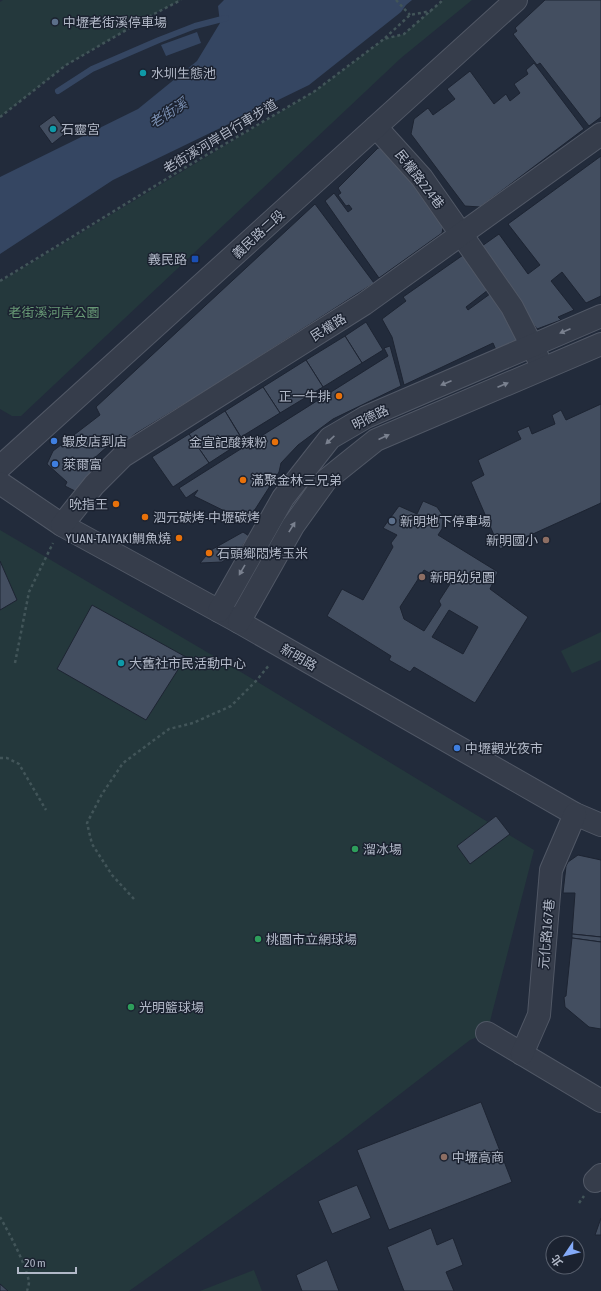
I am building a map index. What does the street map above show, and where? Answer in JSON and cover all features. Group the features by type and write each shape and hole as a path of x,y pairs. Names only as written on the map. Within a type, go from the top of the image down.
{"street":[{"name":"義民路二段","path":"0,467 516,0"},
{"name":"民權路224巷","path":"376,126 422,178 512,307 543,368"},
{"name":"民權路","path":"62,525 94,485 123,456 364,304 601,134"},
{"name":"明德路","path":"219,611 283,498 330,438 366,417 601,316"},
{"name":"明德路","path":"239,622 293,526 326,480 376,440 601,344"},
{"name":"新明路","path":"0,484 62,525 239,622 575,814 601,825"},
{"name":"元化路167巷","path":"522,1054 539,1015 551,870 575,814"},
{"path":"487,1033 601,1101"}],"path":[{"path":"0,117 66,65 154,14 182,0"},
{"path":"396,0 410,15"},
{"name":"老街溪河岸自行車步道","path":"0,281 176,173 315,91 384,39 404,34 443,0"},
{"path":"384,39 410,15 431,11"},
{"path":"15,663 29,592 45,556 62,525"},
{"path":"134,899 112,875 92,844 87,823 102,794 123,763 169,729 193,723 231,706 256,681 283,647"},
{"path":"0,758 7,758 19,764 46,810"},
{"path":"0,1217 12,1238 24,1268 29,1282 27,1291"}],"green space":[{"path":"3,0 181,0 66,65 0,117 0,2"},
{"name":"老街溪河岸公園","path":"443,0 472,0 401,58 21,416 12,416 0,409 0,282 315,91 384,39 404,34"},
{"path":"0,530 256,681 534,850 487,1033 470,1040 338,1142 129,1291 0,1291"},
{"path":"601,632 601,660 572,673 561,651"},
{"path":"254,1270 262,1291 200,1291"}],"water":[{"name":"老街溪","path":"224,0 412,0 401,12 309,85 113,180 0,254 0,177 138,109 197,61 220,23 218,6"},
{"path":"197,32 201,43 166,56 161,45"}],"building":[{"path":"545,0 601,0 601,117 589,126 540,63 537,65 513,34 517,31 515,28"},
{"path":"534,63 584,129 480,207 465,206 411,134 414,119 428,108 433,115 455,99 447,89 470,71 494,104 506,94 510,101 520,93 514,84 528,74 526,70"},
{"name":"石靈宮","path":"54,115 67,132 52,144 39,126"},
{"path":"378,148 392,148 444,223 442,233 379,278 325,201 334,193 348,212 352,209 349,205 346,206 338,195 341,193 338,188"},
{"path":"601,156 601,296 586,303 562,272 551,281 574,310 558,317 561,320 537,329 506,287 482,246 499,234 528,274 540,265 508,224"},
{"path":"315,204 374,283 214,386 135,434 122,445 117,438 91,461 98,468 77,492 65,486 67,482 47,464 53,451 100,415 96,407"},
{"path":"466,253 488,290 466,307 468,310 494,291 523,339 496,350 493,343 404,385 392,337 382,319 406,301 403,297"},
{"path":"366,322 383,350 362,363 345,336"},
{"path":"345,336 362,363 323,387 306,360"},
{"path":"390,346 401,386 333,419 298,445 281,463 279,472 247,522 194,496 198,490 186,498 179,488 388,356 384,348"},
{"path":"306,360 323,387 280,413 263,387"},
{"path":"263,387 280,413 241,437 225,411"},
{"path":"601,404 601,503 500,549 471,482 484,475 478,460 521,439 517,431 529,426 532,434 555,424 552,415 561,410 566,420"},
{"path":"225,411 243,441 209,463 189,434"},
{"path":"189,434 209,463 173,487 152,457"},
{"path":"423,501 437,507 443,516 442,529 438,535 498,572 490,589 528,617 475,703 414,667 410,672 389,660 391,656 327,616 342,589 363,600 393,547 391,543 397,535 383,528 399,506 417,514","holes":["424,570 450,584 439,601 441,605 424,631 404,619 400,607","449,610 478,627 463,654 432,637"]},
{"path":"243,532 249,536 241,548 222,562 200,563 211,550"},
{"path":"0,561 17,600 0,610"},
{"name":"大舊社市民活動中心","path":"92,605 186,657 146,720 57,669"},
{"path":"496,816 510,834 470,864 457,846"},
{"path":"578,855 601,860 601,937 572,934 575,893 563,893 566,866 568,862"},
{"path":"572,934 601,937 601,942 572,938"},
{"path":"572,938 601,942 601,1029 589,1027 565,1007 564,997 566,996"},
{"path":"481,1102 512,1182 389,1230 357,1150"},
{"path":"357,1185 371,1218 332,1234 318,1201"},
{"path":"601,1218 601,1235 595,1235"},
{"path":"431,1228 437,1245 453,1238 463,1265 446,1272 454,1291 404,1291 387,1247"},
{"path":"327,1260 339,1291 302,1291 296,1275"},
{"path":"0,1284 8,1291 0,1291"}],"waterway":[{"path":"58,91 92,69 195,26 226,18"}],"place":[{"name":"中壢老街溪停車場","path":"55,22"},
{"name":"水圳生態池","path":"143,73"},
{"name":"石靈宮","path":"53,129"},
{"name":"義民路","path":"195,259"},
{"name":"正一牛排","path":"339,396"},
{"name":"蝦皮店到店","path":"54,441"},
{"name":"金宣記酸辣粉","path":"275,442"},
{"name":"萊爾富","path":"55,464"},
{"name":"滿聚金林三兄弟","path":"243,480"},
{"name":"吮指王","path":"116,504"},
{"name":"泗元碳烤-中壢碳烤","path":"145,517"},
{"name":"新明地下停車場","path":"392,521"},
{"name":"YUAN-TAIYAKI鯛魚燒","path":"179,538"},
{"name":"新明國小","path":"546,540"},
{"name":"石頭鄉悶烤玉米","path":"209,553"},
{"name":"新明幼兒園","path":"422,577"},
{"name":"大舊社市民活動中心","path":"121,663"},
{"name":"中壢觀光夜市","path":"457,748"},
{"name":"溜冰場","path":"355,849"},
{"name":"桃園市立網球場","path":"258,939"},
{"name":"光明籃球場","path":"131,1007"},
{"name":"中壢高商","path":"444,1157"}]}
